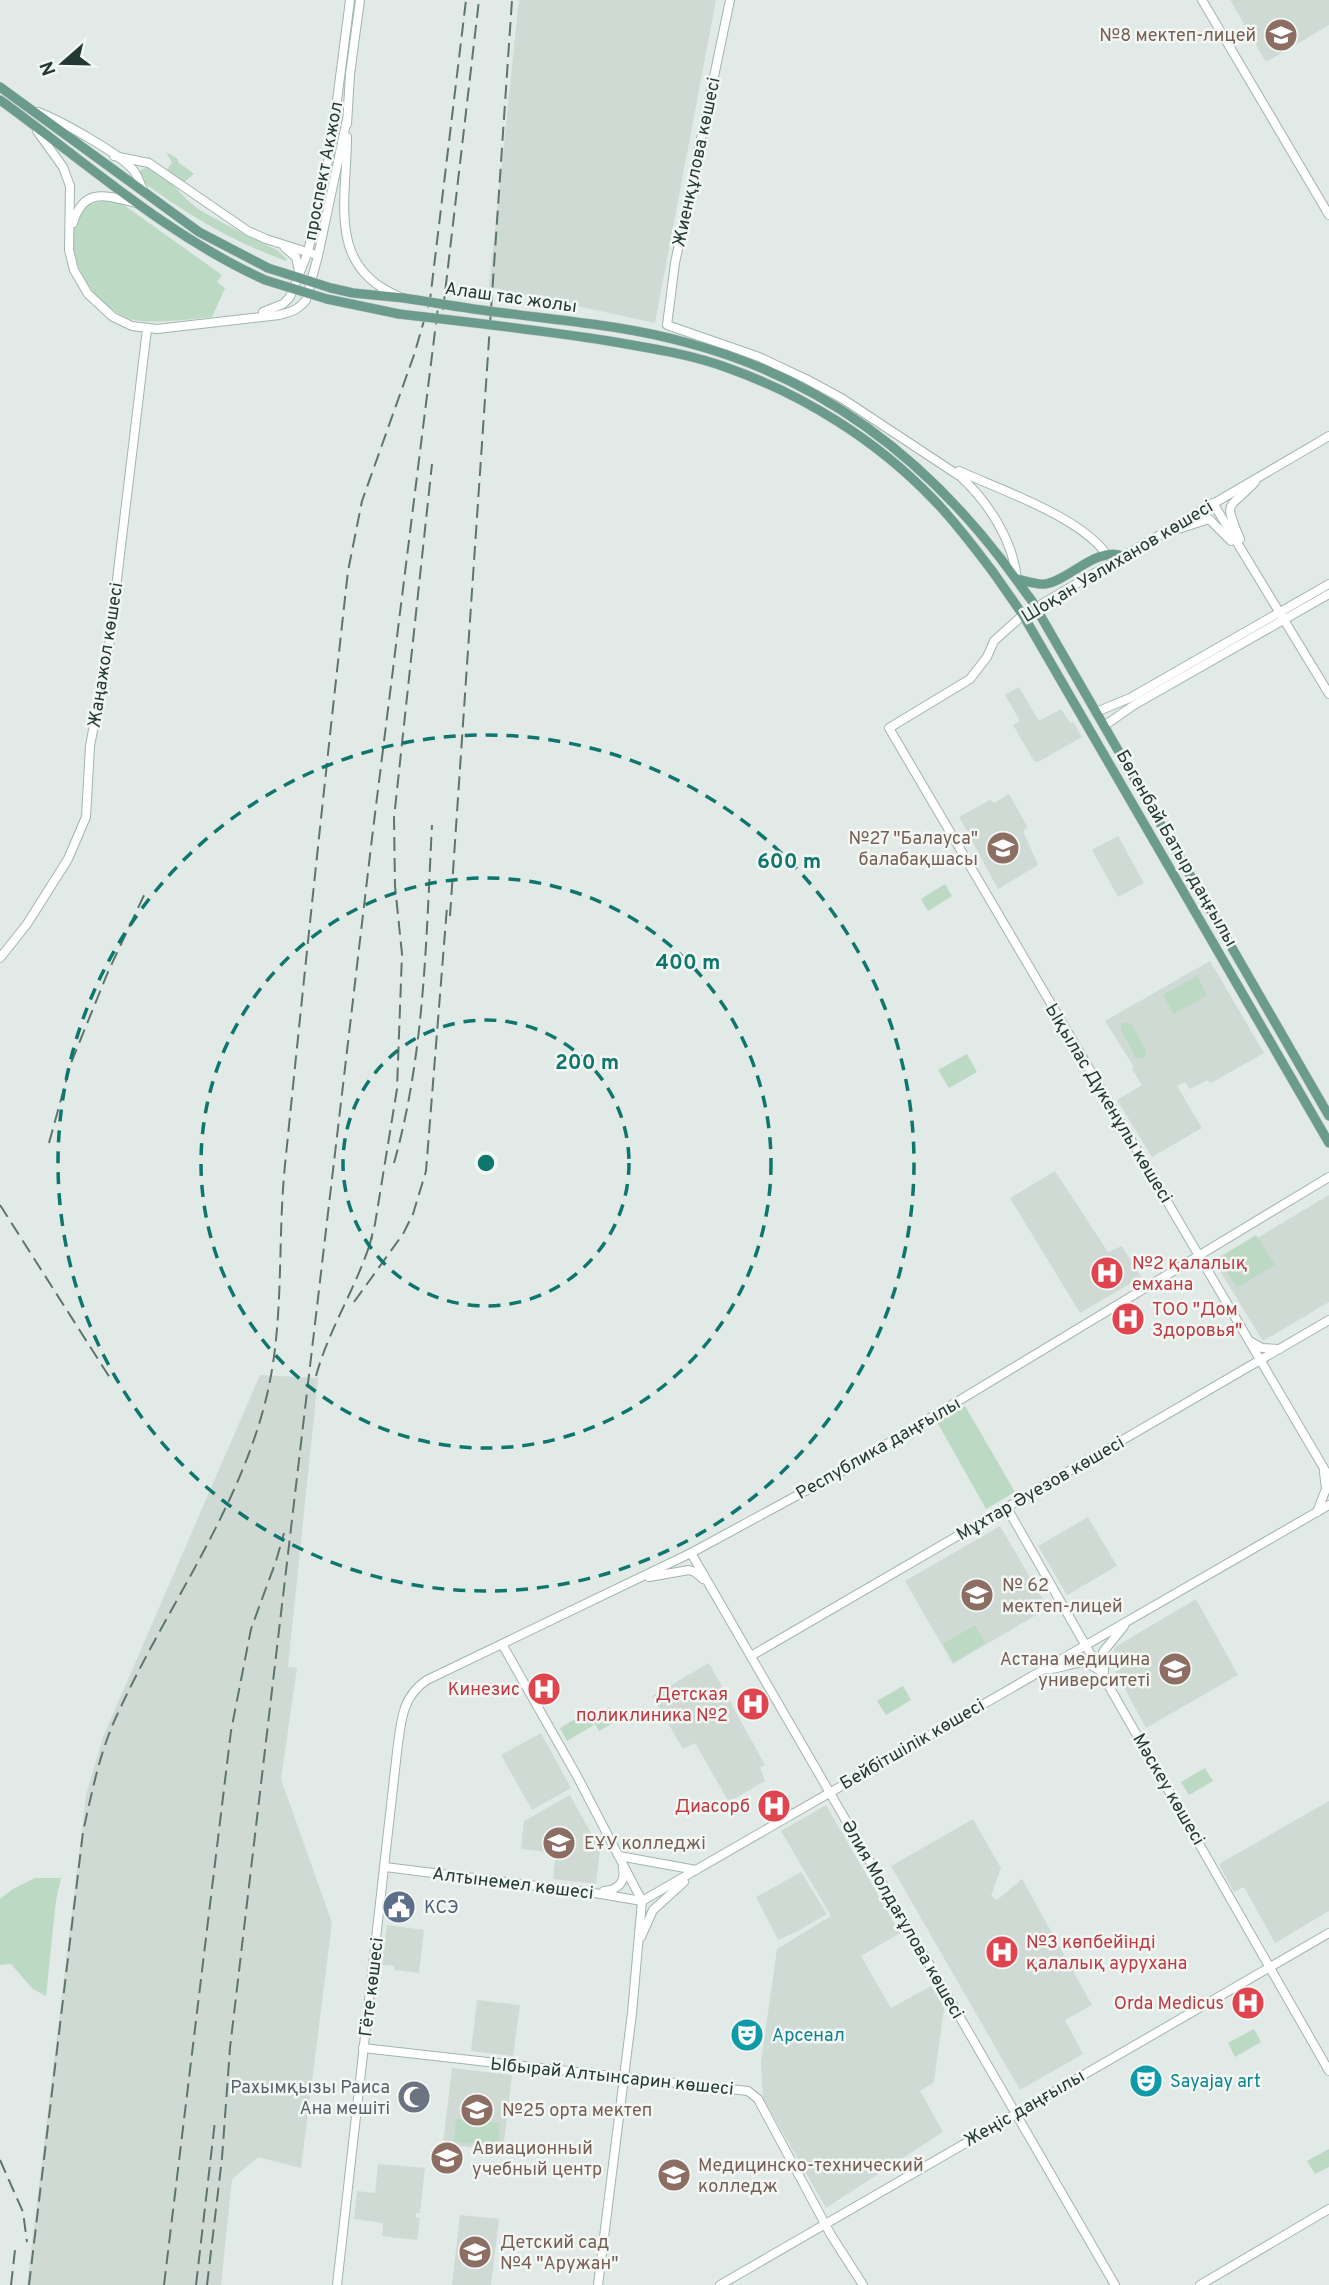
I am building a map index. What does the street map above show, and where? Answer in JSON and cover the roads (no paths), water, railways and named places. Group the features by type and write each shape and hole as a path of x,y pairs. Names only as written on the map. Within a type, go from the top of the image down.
{"main road":[{"name":"проспект Акжол","path":"254,316 283,304 290,297 308,252 331,147 350,0"},
{"path":"360,0 350,74 344,222 349,250 366,277 378,287 404,298"},
{"name":"Жиенқұлова көшесі","path":"730,0 675,263 667,325 759,357 806,379 843,399 943,465"},
{"path":"1205,0 1329,206"},
{"path":"1205,0 1329,215"},
{"name":"Алаш тас жолы","path":"0,87 199,232 268,268 331,288 626,330 685,342 755,365 803,386 847,412 902,454 965,514 1001,559"},
{"path":"0,97 15,106 20,103"},
{"name":"Алаш тас жолы","path":"0,97 32,125 196,245 265,280 327,299 399,314 568,335 668,351 728,368 778,389 824,413 869,443 908,475 956,524 993,572"},
{"path":"30,108 60,121 114,156 135,173 147,195"},
{"path":"19,113 26,112 41,124 52,125"},
{"name":"проспект Акжол","path":"32,125 56,156 67,176 71,195 69,240 74,270 88,294 100,307 123,323 147,328 166,328 292,312 302,305 306,300 318,256 347,119"},
{"path":"114,156 149,163 231,221 266,239 318,256"},
{"path":"135,173 142,165 149,163"},
{"path":"69,240 77,212 91,198 107,195 138,204"},
{"path":"280,244 303,243 313,228"},
{"path":"280,244 296,257 300,276"},
{"name":"Жаңажол көшесі","path":"0,958 27,924 63,868 86,817 90,746 107,654 147,328"},
{"name":"Шоқан Уәлиханов көшесі","path":"889,728 970,679 987,657 994,641 1035,607 1329,436"},
{"path":"943,465 1054,513 1093,541 1107,555"},
{"path":"943,465 976,490 1001,529 1016,564 1017,579 1047,584 1083,564 1107,555 1116,553 1122,556"},
{"path":"1247,559 1229,515 1229,508 1231,502 1260,476"},
{"path":"1213,503 1329,694"},
{"path":"1163,533 1179,530 1205,518 1211,519 1247,559"},
{"name":"Бөгенбай Батыр даңғылы","path":"1001,559 1035,607 1328,1113"},
{"name":"Бөгенбай Батыр даңғылы","path":"993,572 1023,615 1329,1143"},
{"path":"1104,726 1132,701 1281,616 1329,584"},
{"path":"1281,616 1329,594"},
{"path":"1096,712 1132,701"},
{"name":"Ықылас Дүкенұлы көшесі","path":"889,728 1329,1476"},
{"name":"Республика даңғылы","path":"413,1691 427,1680 691,1553 844,1470 1329,1177"},
{"name":"Мұхтар Әуезов көшесі","path":"751,1656 1329,1320"},
{"path":"1249,1341 1262,1348 1282,1349"},
{"path":"1317,1512 1326,1489 1322,1465"},
{"name":"Бейбітшілік көшесі","path":"642,1901 1329,1505"},
{"name":"Мәскеу көшесі","path":"1007,1508 1329,2071"},
{"name":"Әлия Молдағұлова көшесі","path":"691,1553 1115,2285"},
{"path":"636,1580 689,1570 700,1576 711,1589"},
{"path":"1108,1685 1102,1665 1103,1652 1129,1620"},
{"path":"502,1644 642,1901 632,2013 598,2283"},
{"path":"1043,1669 1057,1669 1078,1661 1088,1663 1101,1672"},
{"name":"Гёте көшесі","path":"337,2285 402,1716 407,1699 413,1691"},
{"path":"619,1856 696,1870"},
{"path":"584,1891 607,1891 620,1885 624,1872 619,1856"},
{"name":"Алтынемел көшесі","path":"384,1867 584,1891 642,1901"},
{"path":"637,1945 653,1910 696,1870"},
{"name":"Жеңіс даңғылы","path":"720,2285 1329,1933"},
{"name":"Ыбырай Алтынсарин көшесі","path":"363,2048 748,2091 754,2095 825,2225"},
{"path":"1200,2285 1329,2209"},
{"path":"825,2225 863,2285"}],"railway":[{"path":"29,2285 83,1832 97,1771 118,1713 238,1481 254,1441 272,1370 278,1312 285,1165 348,571 362,501 414,355 430,300 466,0"},
{"path":"443,310 479,0"},
{"path":"450,916 512,0"},
{"path":"207,2285 222,2158 230,2048 372,838 439,299"},
{"path":"369,1247 397,1089 402,954 395,886 394,818 432,464"},
{"path":"394,1163 418,1038 426,953 432,825"},
{"path":"49,1143 71,1063 108,972 146,891"},
{"path":"354,1302 403,1234 413,1214 426,1171 447,907"},
{"path":"0,1205 110,1378"},
{"path":"316,1376 372,1237"},
{"path":"164,2285 231,1731 251,1629 284,1533"},
{"path":"196,2285 215,2121"},
{"path":"0,2160 23,2212 27,2242"},
{"path":"11,2285 15,2250"}],"place":[{"name":"№8 мектеп-лицей","path":"1281,35"},
{"name":"№27 \"Балауса\" балабақшасы","path":"1003,848"},
{"name":"№2 қалалық емхана","path":"1107,1273"},
{"name":"ТОО \"Дом Здоровья\"","path":"1128,1319"},
{"name":"№ 62 мектеп-лицей","path":"977,1595"},
{"name":"Астана медицина университеті","path":"1175,1669"},
{"name":"Кинезис","path":"544,1689"},
{"name":"Детская поликлиника №2","path":"753,1704"},
{"name":"Диасорб","path":"774,1806"},
{"name":"ЕҰУ колледжі","path":"559,1843"},
{"name":"КСЭ","path":"399,1907"},
{"name":"№3 көпбейінді қалалық аурухана","path":"1002,1952"},
{"name":"Orda Medicus","path":"1248,2003"},
{"name":"Арсенал","path":"747,2035"},
{"name":"Sayajay аrt","path":"1146,2081"},
{"name":"Рахымқызы Раиса Ана мешіті","path":"414,2097"},
{"name":"№25 орта мектеп","path":"477,2110"},
{"name":"Авиационный учебный центр","path":"447,2158"},
{"name":"Медицинско-технический колледж","path":"674,2175"},
{"name":"Детский сад №4 \"Аружан\"","path":"475,2252"}]}
